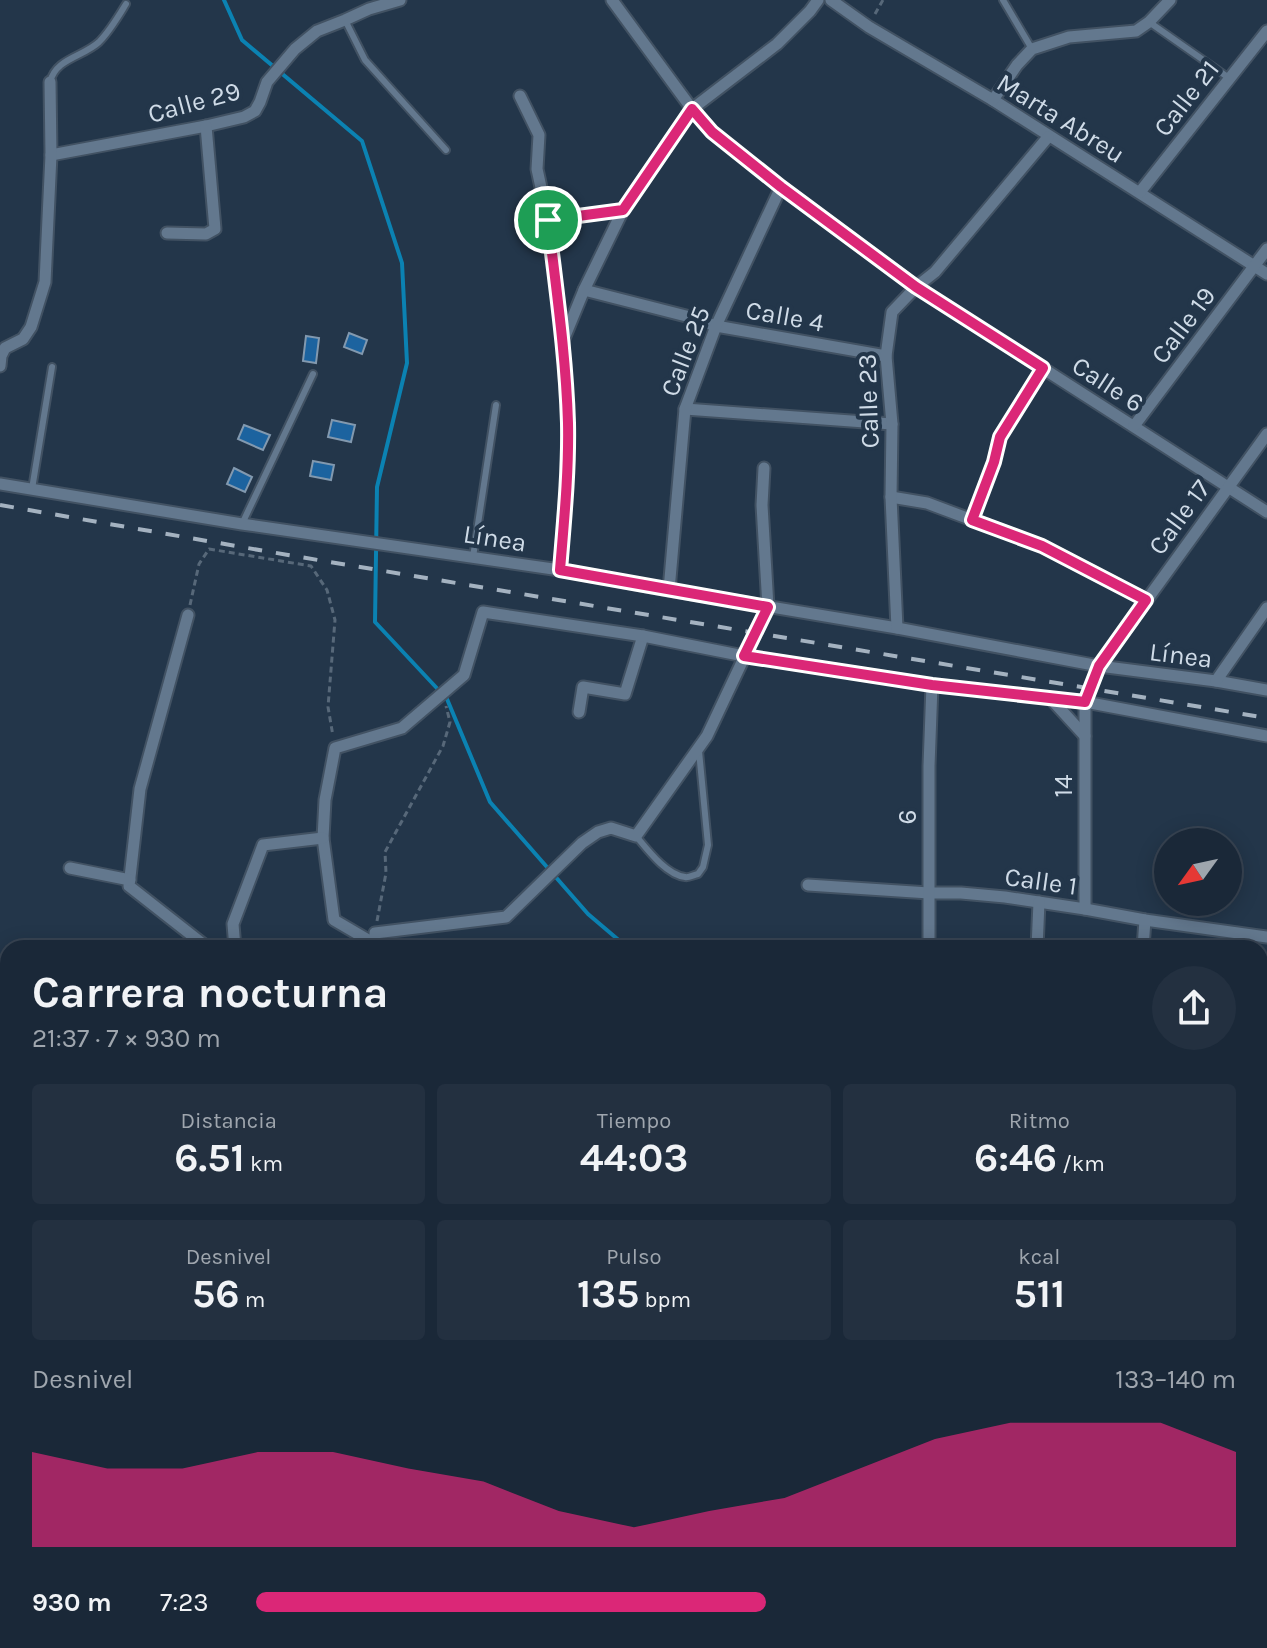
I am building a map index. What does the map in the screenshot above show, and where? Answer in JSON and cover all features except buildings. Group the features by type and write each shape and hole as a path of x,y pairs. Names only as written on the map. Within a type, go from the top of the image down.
{"street":[{"name":"Calle 29","path":"51,155 244,117 255,111 267,82 295,49 317,31 345,20 366,4 400,0"},
{"name":"Calle 6","path":"612,0 712,132 781,187 916,287 1267,512"},
{"path":"563,341 623,210 692,109 777,44 818,0"},
{"name":"Marta Abreu","path":"831,0 869,27 993,100 1267,274"},
{"path":"993,100 1032,49 1069,37 1136,31 1170,0"},
{"name":"Calle 21","path":"1140,192 1267,31"},
{"path":"0,366 5,348 23,339 31,327 45,282 51,155 50,82"},
{"path":"520,96 539,135 537,169 548,220 563,341 568,424 560,570"},
{"path":"167,233 206,234 215,229 206,126"},
{"name":"Calle 23","path":"897,628 891,497 892,424 886,356 892,312 935,272 1048,137"},
{"name":"Calle 25","path":"669,590 685,409 716,326 781,187"},
{"path":"548,220 623,210"},
{"name":"Calle 19","path":"1134,426 1267,249"},
{"name":"Calle 4","path":"584,290 716,326 886,356"},
{"path":"972,520 1000,437 1043,368"},
{"path":"685,409 892,424"},
{"name":"Calle 17","path":"1099,666 1267,434"},
{"path":"385,940 506,917 582,843 598,832 611,828 636,836 707,736 768,607 762,505 764,468"},
{"name":"Línea","path":"0,484 242,524 560,570 1099,666 1267,690"},
{"path":"891,497 927,503 1042,546 1146,600"},
{"path":"1216,681 1267,608"},
{"path":"371,940 334,920 323,838 325,800 335,748 402,728 464,675 483,612 932,685 1085,702 1267,736"},
{"path":"188,615 140,789 129,886 198,940"},
{"path":"579,712 583,687 625,694 643,636"},
{"name":"14","path":"1085,909 1085,702 1099,666"},
{"name":"6","path":"929,940 932,685"},
{"path":"1052,700 1085,736"},
{"path":"234,940 233,924 263,845 323,838"},
{"path":"70,868 130,880"},
{"name":"Calle 1","path":"808,885 961,893 1267,937"},
{"path":"1037,940 1039,902"},
{"path":"1144,940 1145,920"}],"lane":[{"path":"1003,0 1032,49"},
{"path":"50,82 58,66 97,44 126,4"},
{"path":"345,20 365,60 446,150"},
{"path":"1149,22 1229,78"},
{"path":"32,489 52,367"},
{"path":"242,524 313,374"},
{"path":"473,557 496,405"},
{"path":"636,836 654,858 685,877 698,874 703,867 708,845 698,748"}],"path":[{"path":"869,27 883,0"},
{"path":"188,615 199,564 209,549 311,566 327,590 335,620 328,707 335,748"},
{"path":"375,940 386,873 385,852 443,746 450,722 445,702"}],"waterway":[{"path":"224,0 242,40 362,141 402,263 407,363 377,487 375,622 447,699 490,802 588,914 619,940"}],"railway":[{"path":"0,505 1267,718"}],"route":[{"path":"692,109 712,132 781,187 916,287 1043,368 1000,437 972,520 1042,546 1146,600 1099,666 1085,702 932,685 744,656 768,607 560,570 568,424 563,341 548,220 623,210 692,109"}]}
